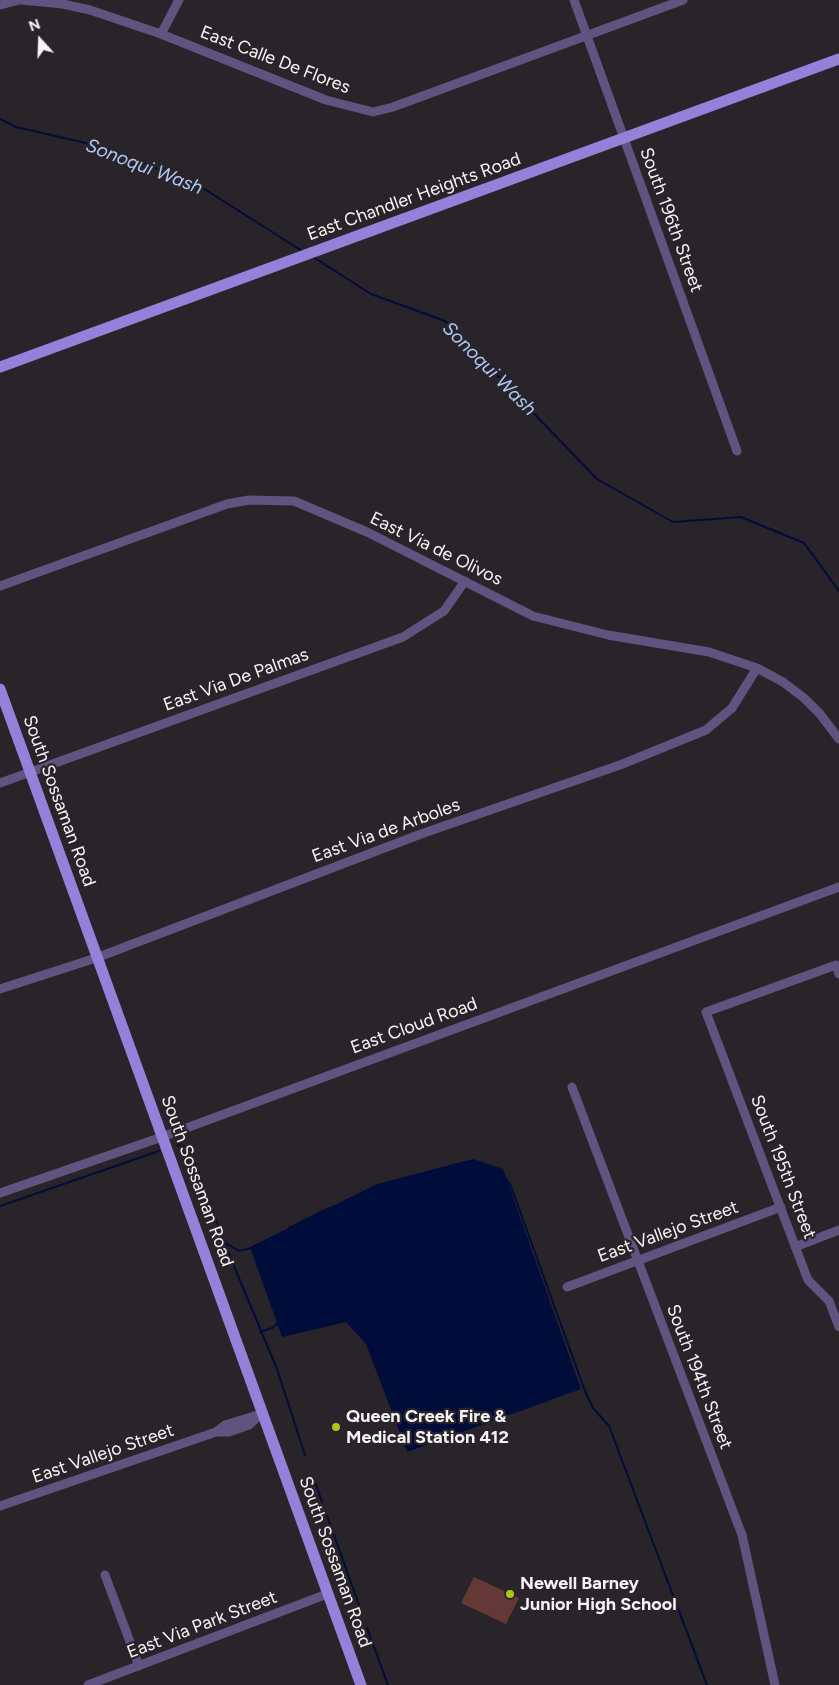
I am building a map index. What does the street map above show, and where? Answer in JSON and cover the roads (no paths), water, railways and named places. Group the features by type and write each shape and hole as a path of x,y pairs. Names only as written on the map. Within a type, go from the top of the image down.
{"main road":[{"name":"East Chandler Heights Road","path":"0,367 839,59"},
{"name":"South Sossaman Road","path":"0,689 361,1685"}],"street":[{"name":"East Calle De Flores","path":"0,5 21,0 90,10 160,34 317,97 373,112 393,107 683,0"},
{"path":"160,34 179,0"},
{"name":"South 196th Street","path":"574,0 625,137 737,452"},
{"name":"East Via de Olivos","path":"0,586 227,504 249,500 294,501 367,532 533,616 608,635 709,652 757,668 783,682 804,698 820,714 839,739"},
{"name":"East Via De Palmas","path":"0,783 403,637 444,611 465,581"},
{"name":"East Via de Arboles","path":"0,989 96,958 421,834 620,765 706,730 732,708 757,668"},
{"name":"East Cloud Road","path":"0,1193 162,1137 839,887"},
{"name":"South 195th Street","path":"837,970 706,1012 808,1280 830,1301 839,1326"},
{"name":"South 194th Street","path":"572,1087 742,1535 775,1685"},
{"name":"East Vallejo Street","path":"566,1286 781,1207"},
{"path":"795,1247 839,1230"},
{"name":"East Vallejo Street","path":"0,1506 216,1432 229,1432 249,1425 262,1414"},
{"path":"105,1575 139,1666"},
{"name":"East Via Park Street","path":"88,1685 327,1594"}],"water":[{"path":"473,1159 503,1169 581,1389 407,1452 366,1344 346,1322 282,1337 250,1247 377,1184"}],"waterway":[{"name":"Sonoqui Wash","path":"0,119 16,127 99,146 195,183 302,251"},
{"name":"Sonoqui Wash","path":"313,257 371,294 445,321 597,479 673,522 741,517 804,543 839,591"},
{"path":"177,1145 184,1146 194,1160 224,1242 277,1369 305,1455"},
{"path":"0,1206 159,1151"},
{"path":"505,1178 510,1184 585,1391 593,1408 609,1426 707,1685"},
{"path":"289,1228 329,1208"},
{"path":"224,1242 239,1251 252,1248"},
{"path":"260,1332 272,1328 278,1323"},
{"path":"315,1482 322,1502"},
{"path":"327,1516 362,1613"},
{"path":"367,1628 388,1685"}],"place":[{"name":"Queen Creek Fire & Medical Station 412","path":"336,1427"},
{"name":"Newell Barney Junior High School","path":"510,1594"}]}
